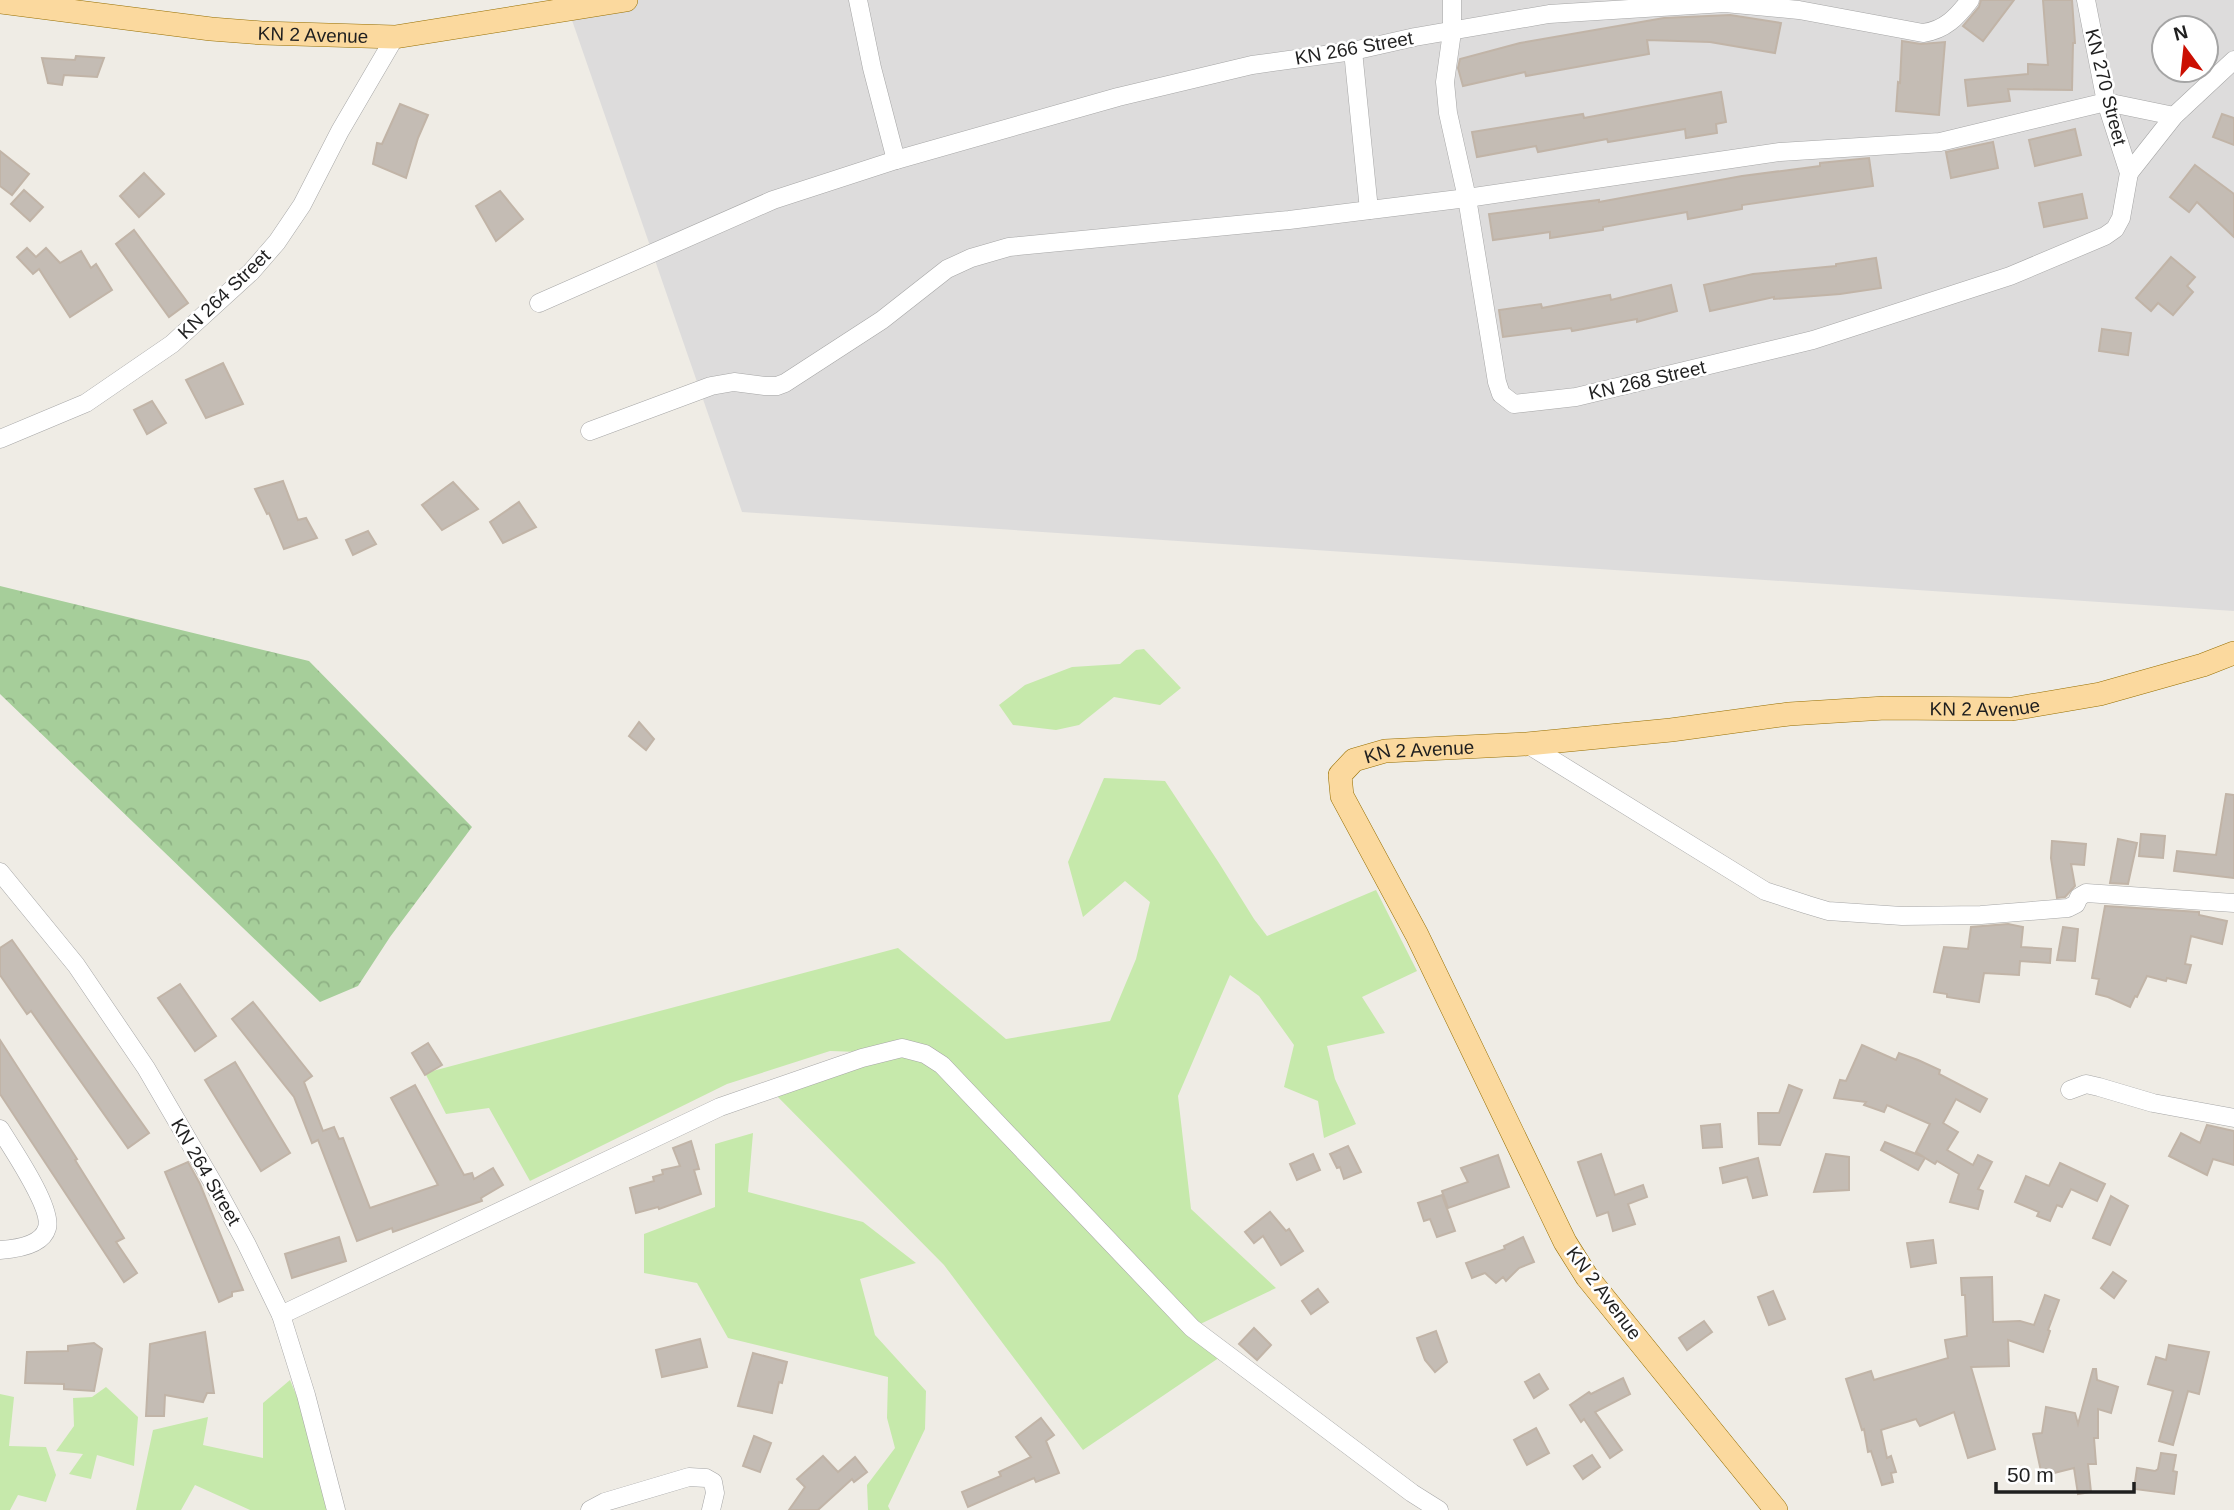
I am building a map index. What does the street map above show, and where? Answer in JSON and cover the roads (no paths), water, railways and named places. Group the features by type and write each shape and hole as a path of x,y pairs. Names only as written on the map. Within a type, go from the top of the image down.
{"main road":[{"name":"KN 2 Avenue","path":"0,2 224,30 396,37 626,0"},
{"name":"KN 2 Avenue","path":"1776,1510 1587,1277 1565,1242 1418,936 1342,796 1340,775 1354,760 1385,751 1527,744 1671,730 1789,714 1885,708 2012,709 2100,694 2203,665 2234,653"}],"street":[{"path":"858,0 896,160"},
{"name":"KN 268 Street","path":"1452,0 1452,32 1445,82 1448,113 1467,198 1497,382 1501,394 1514,404 1576,397 1814,340 2010,276 2105,236 2115,229 2121,218 2129,173"},
{"name":"KN 266 Street","path":"539,303 773,200 896,160 1118,97 1252,65 1353,51 1415,37 1549,14 1726,4 1799,10 1923,33 1937,31 1958,17 1970,0"},
{"name":"KN 270 Street","path":"2086,0 2106,102 2129,173"},
{"name":"KN 264 Street","path":"0,439 86,403 172,344 251,272 277,242 302,205 340,131 396,37"},
{"path":"1353,51 1369,210"},
{"path":"2129,173 2174,116 2234,60"},
{"path":"590,431 711,386 734,382 777,386 785,383 882,320 947,269 971,258 1009,247 1289,220 1467,198 1780,152 1940,142 2106,102 2174,116"},
{"path":"1527,744 1765,891 1828,911 1902,916 1982,915 2068,908 2076,904 2081,894 2093,892 2234,903"},
{"name":"KN 264 Street","path":"0,873 76,965 146,1068 246,1243 281,1315 337,1510"},
{"path":"281,1315 720,1107 862,1058 902,1048 925,1054 942,1065 1192,1328 1412,1493 1439,1510"},
{"path":"2070,1090 2086,1084 2153,1103 2234,1118"},
{"path":"0,1129 33,1184 46,1212 47,1227 39,1240 15,1249 0,1250"},
{"path":"590,1510 605,1502 689,1476 713,1482 715,1493 712,1510"}]}
